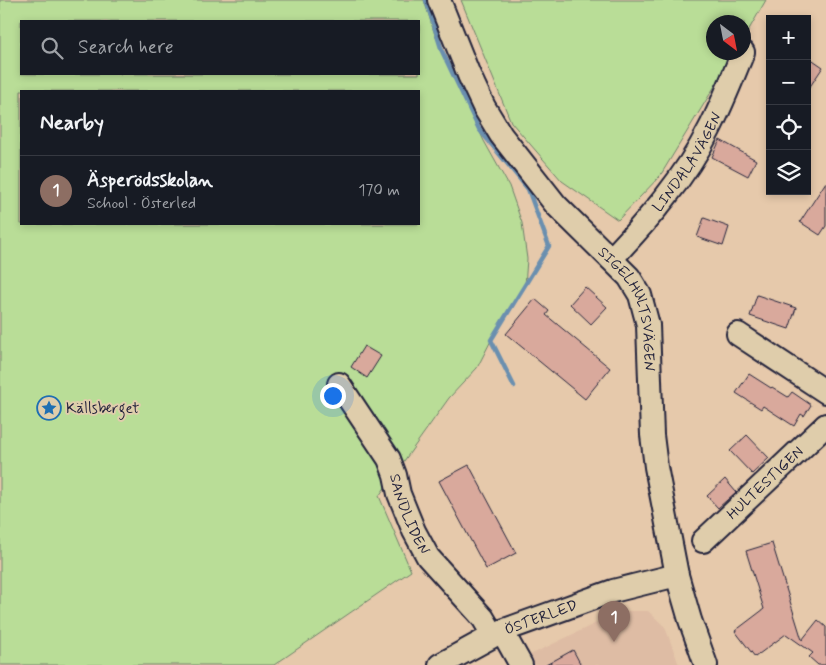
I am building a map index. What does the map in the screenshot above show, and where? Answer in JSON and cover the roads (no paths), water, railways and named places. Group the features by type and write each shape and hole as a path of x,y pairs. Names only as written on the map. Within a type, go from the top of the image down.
{"street":[{"name":"SIGELHULTSVÄGEN","path":"439,0 468,75 500,135 556,205 635,285 644,306 648,325 652,435 660,486 678,575 690,620 706,665"},
{"name":"LINDALAVÄGEN","path":"611,259 660,202 688,164 708,132 739,60"},
{"path":"738,334 826,392"},
{"name":"SANDLIDEN","path":"338,384 389,459 399,494 410,522 428,557 498,633 521,665"},
{"name":"HULTESTIGEN","path":"703,540 826,425"},
{"name":"ÖSTERLED","path":"440,665 498,633 612,591 678,575"}],"waterway":[{"path":"426,0 442,51 479,129 528,189 549,246 491,340 514,386"}],"place":[{"name":"Källsberget","path":"49,408"},
{"name":"Äsperödsskolan","path":"614,642"}]}
